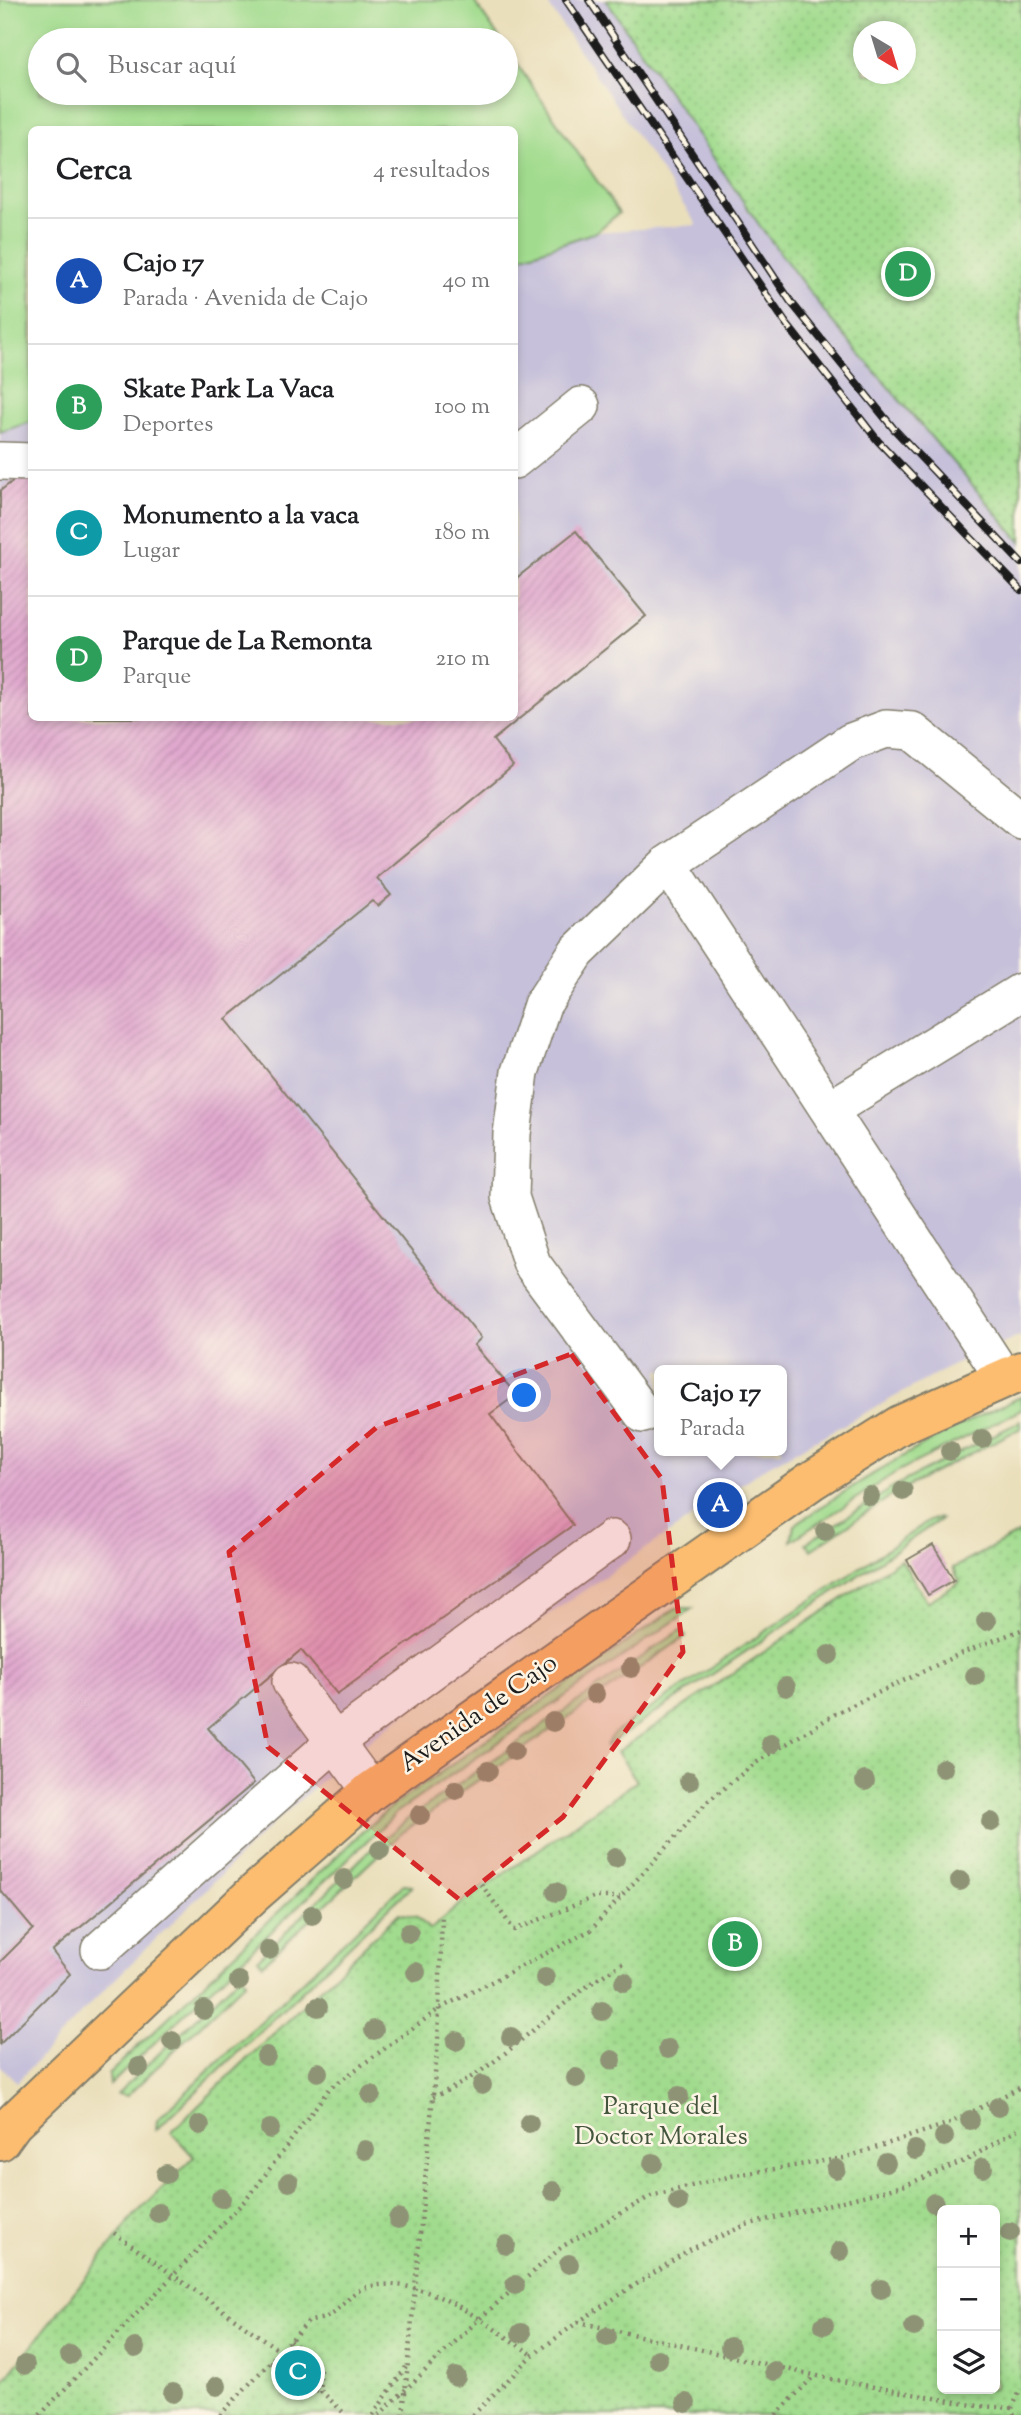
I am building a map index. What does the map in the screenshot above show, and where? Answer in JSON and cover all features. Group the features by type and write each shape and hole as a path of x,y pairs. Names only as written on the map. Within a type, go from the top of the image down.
{"highway":[{"name":"Avenida de Cajo","path":"0,2141 13,2123 250,1897 371,1791 811,1481 900,1426 1013,1375"}],"lane":[{"path":"518,457 581,407"},
{"path":"0,461 28,463"},
{"path":"643,1414 532,1264 510,1197 512,1134 520,1072 542,1005 577,953 668,864 851,742 886,729 912,731 1021,820"},
{"path":"668,864 829,1110 1013,1375"},
{"path":"829,1110 1021,992"},
{"path":"100,1950 337,1740 612,1539"},
{"path":"291,1682 337,1740 371,1791"}],"path":[{"path":"40,2415 251,2193 328,2089 439,2009 591,1930 707,1802 754,1764 840,1712 964,1652 1021,1630"},
{"path":"481,1884 514,1930 595,1897 621,1897"},
{"path":"403,2415 433,2097 442,1913"},
{"path":"433,2097 475,2076 581,1988 626,1962"},
{"path":"379,2415 478,2320 563,2246 651,2196 736,2175 844,2158 950,2123 1021,2087"},
{"path":"472,2415 533,2356 578,2322 688,2250 746,2225 903,2186 967,2160 1021,2127"},
{"path":"114,2233 280,2351"},
{"path":"220,2415 308,2322 328,2317 365,2287 395,2285 415,2288 478,2320 533,2356"},
{"path":"578,2322 816,2375 978,2406 1012,2408"},
{"path":"290,2340 320,2371 321,2391"},
{"path":"271,2360 302,2388 321,2391 346,2415"},
{"path":"373,2415 386,2392 407,2366"},
{"path":"776,2415 816,2375"},
{"path":"1014,2415 1012,2408 1021,2389"}],"highlighted area":[{"path":"571,1354 662,1479 683,1652 563,1817 460,1900 268,1747 229,1552 377,1427"}],"shaded area":[{"path":"545,0 606,0 700,139 830,319 1021,542 1021,1336 953,1365 787,1456 787,1365 654,1365 654,1456 786,1456 766,1467 413,1707 348,1757 268,1828 93,2001 17,2082 0,2066 0,432 28,423 28,721 518,721 518,258 596,232 697,225"}],"green space":[{"path":"0,0 473,0 493,28 28,28 28,105 518,105 518,66 619,213 596,232 518,258 518,126 28,126 28,423 0,432"},
{"path":"606,0 1021,0 1021,542 830,319 762,229"},
{"path":"1021,1397 1021,1410 898,1471 791,1541 794,1525 849,1489 904,1455"},
{"path":"1021,1421 1021,1428 897,1492 811,1550 806,1543 902,1482"},
{"path":"941,1519 605,1747 613,1734 929,1521"},
{"name":"Parque del Doctor Morales","path":"1021,1532 1021,2415 0,2415 0,2386 135,2215 194,2157 171,2132 399,1913 417,1917 430,1930 459,1905 637,1781 617,1752 901,1559 927,1602 960,1582 953,1568"},
{"path":"676,1608 693,1608 396,1813 110,2085 109,2074 391,1807"},
{"path":"681,1630 686,1636 399,1835 263,1964 258,1959 367,1853 409,1818"},
{"path":"403,1885 412,1886 156,2130 157,2120"},
{"path":"241,1975 246,1981 127,2096 117,2094"}],"building":[{"path":"22,474 28,474 28,721 516,721 493,740 513,766 377,878 391,895 378,906 372,901 226,1019 481,1338 474,1345 513,1391 519,1386 523,1390 490,1414 573,1525 337,1694 301,1650 208,1728 254,1783 52,1951 70,1974 0,2044 0,1962 33,1929 0,1890 0,491"},
{"path":"576,531 646,616 518,720 518,577"},
{"path":"933,1545 954,1580 928,1595 907,1560"}],"railway":[{"path":"566,0 785,322 878,441 1021,590"},
{"path":"589,0 791,302 894,429 1021,563"}],"place":[{"name":"Parque de La Remonta","path":"908,274"},
{"name":"Cajo 17","path":"720,1505"},
{"name":"Skate Park La Vaca","path":"735,1944"},
{"name":"Monumento a la vaca","path":"298,2373"}]}
